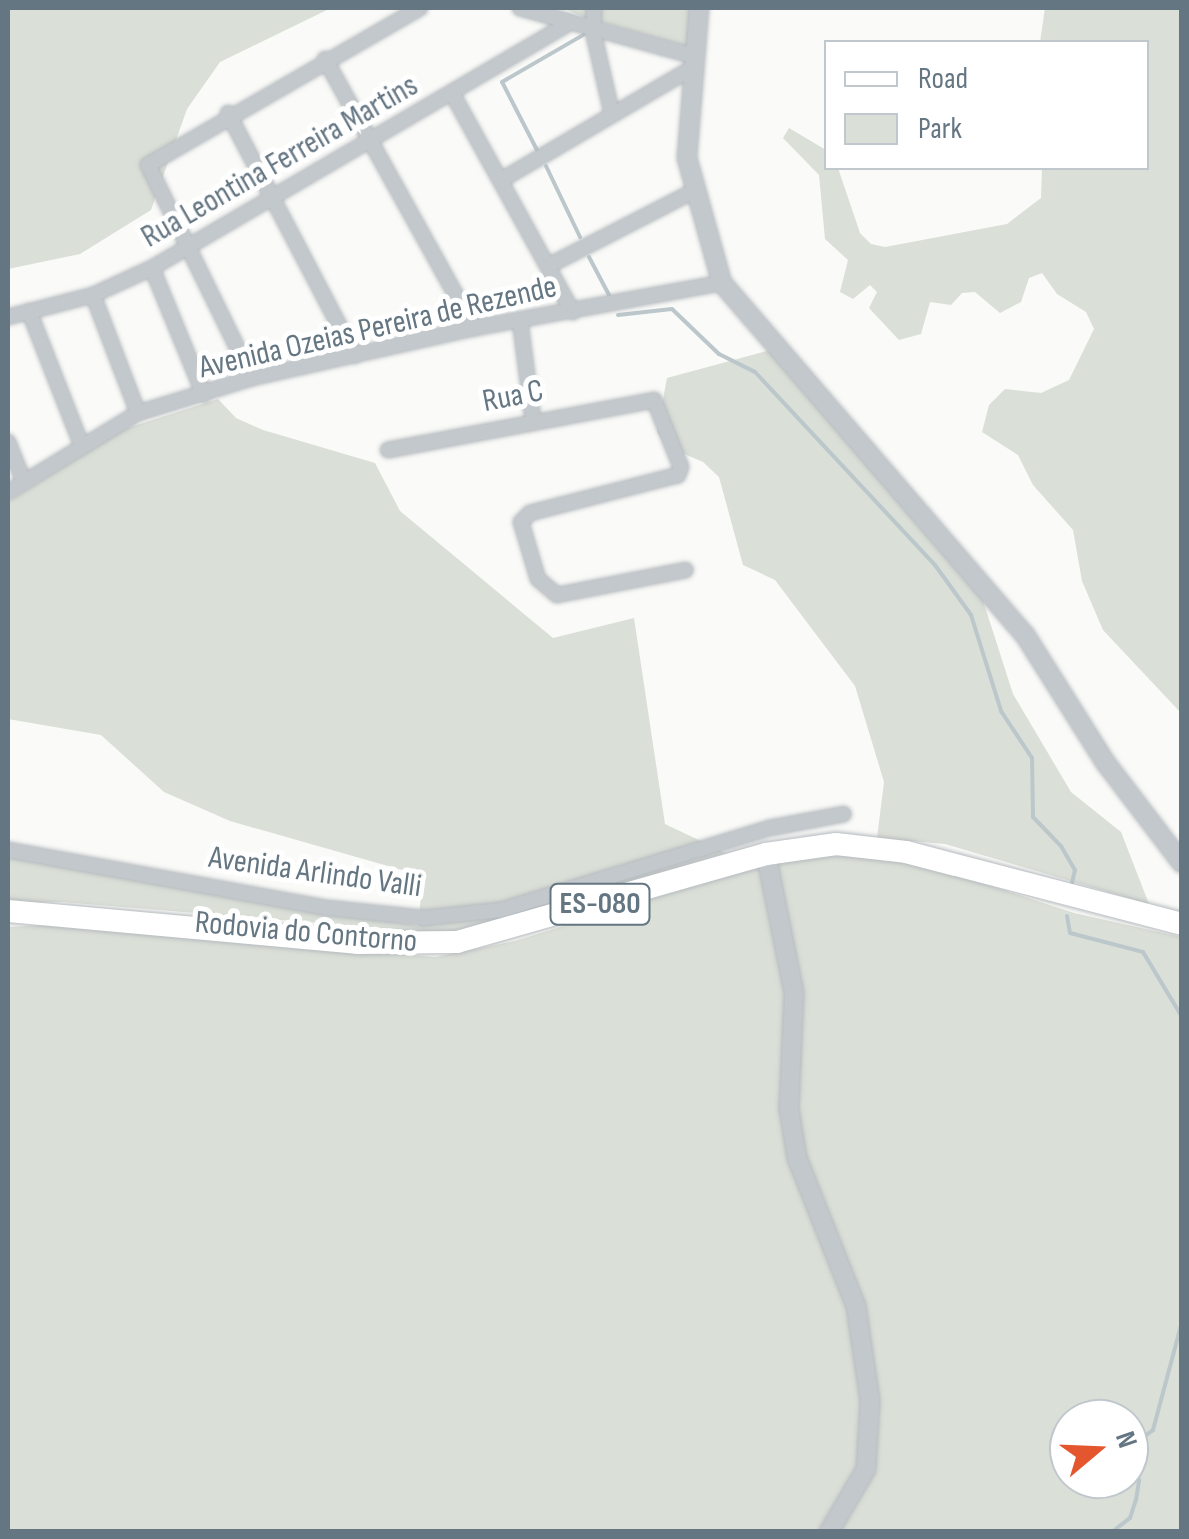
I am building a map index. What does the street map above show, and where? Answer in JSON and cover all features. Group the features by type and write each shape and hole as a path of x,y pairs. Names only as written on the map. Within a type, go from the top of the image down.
{"main road":[{"name":"Rodovia do Contorno","path":"8,911 357,943 457,942 766,854 873,845 1182,924"}],"street":[{"path":"252,378 148,165 228,114 420,8"},
{"path":"520,8 692,62"},
{"path":"594,8 592,30 612,114"},
{"path":"698,8 687,114 692,192 722,284 1025,634 1105,762 1182,862"},
{"name":"Rua Leontina Ferreira Martins","path":"8,317 92,296 152,268 266,196 453,95 568,25"},
{"path":"325,60 366,142 474,328"},
{"path":"503,179 692,62"},
{"path":"453,95 503,179 573,312"},
{"path":"228,114 266,196 356,356"},
{"path":"550,265 692,192"},
{"path":"152,268 204,394"},
{"name":"Avenida Ozeias Pereira de Rezende","path":"8,492 138,413 252,378 474,328 722,284"},
{"path":"92,296 138,413"},
{"path":"30,312 82,446"},
{"path":"520,321 534,420"},
{"name":"Rua C","path":"388,450 650,400 661,409 681,467 678,475 530,513 521,522 538,579 557,595 686,570"},
{"path":"8,442 24,482"},
{"name":"Avenida Arlindo Valli","path":"8,850 328,908 424,918 500,910 770,828 844,814"},
{"path":"766,854 794,993 789,1108 797,1158 856,1306 870,1401 869,1460 828,1532"}],"green space":[{"path":"8,8 331,8 220,62 187,109 151,210 80,254 8,269"},
{"path":"563,8 695,8 689,47"},
{"path":"1045,8 1181,8 1181,713 1103,630 1082,581 1073,530 1033,485 1018,455 982,432 989,405 1005,389 1041,393 1069,380 1094,329 1086,312 1057,294 1042,273 1029,278 1021,302 1000,313 975,292 962,293 951,305 930,302 921,334 899,340 869,308 877,292 870,285 853,299 840,292 848,260 825,239 819,175 783,138 789,128 824,149 824,170 839,170 860,233 871,244 885,247 1007,224 1041,198 1042,170 1149,170 1149,40 1040,40"},
{"path":"770,350 979,588 1013,694 1071,792 1121,832 1149,904 945,844 877,838 884,782 855,686 775,580 743,565 719,477 703,462 666,446 657,432 667,378"},
{"path":"218,399 236,418 263,430 375,463 400,511 553,638 634,618 665,824 726,853 484,928 439,933 62,902 8,903 8,855 418,926 423,876 230,821 164,792 101,735 8,719 8,501 124,429"},
{"path":"844,855 921,863 1074,913 1181,937 1181,1531 8,1531 8,927 62,924 435,957 515,941 778,860"}],"waterway":[{"path":"537,150 502,82 583,35"},
{"path":"546,166 580,237"},
{"path":"589,257 609,295"},
{"path":"618,315 672,309 719,354 755,372 935,565 971,615 1001,711 1032,758 1033,817 1061,846 1075,870 1072,883"},
{"path":"1067,916 1070,933 1143,952 1182,1017"},
{"path":"1149,1433 1153,1430 1182,1322"},
{"path":"1112,1532 1130,1518 1136,1499"}]}
